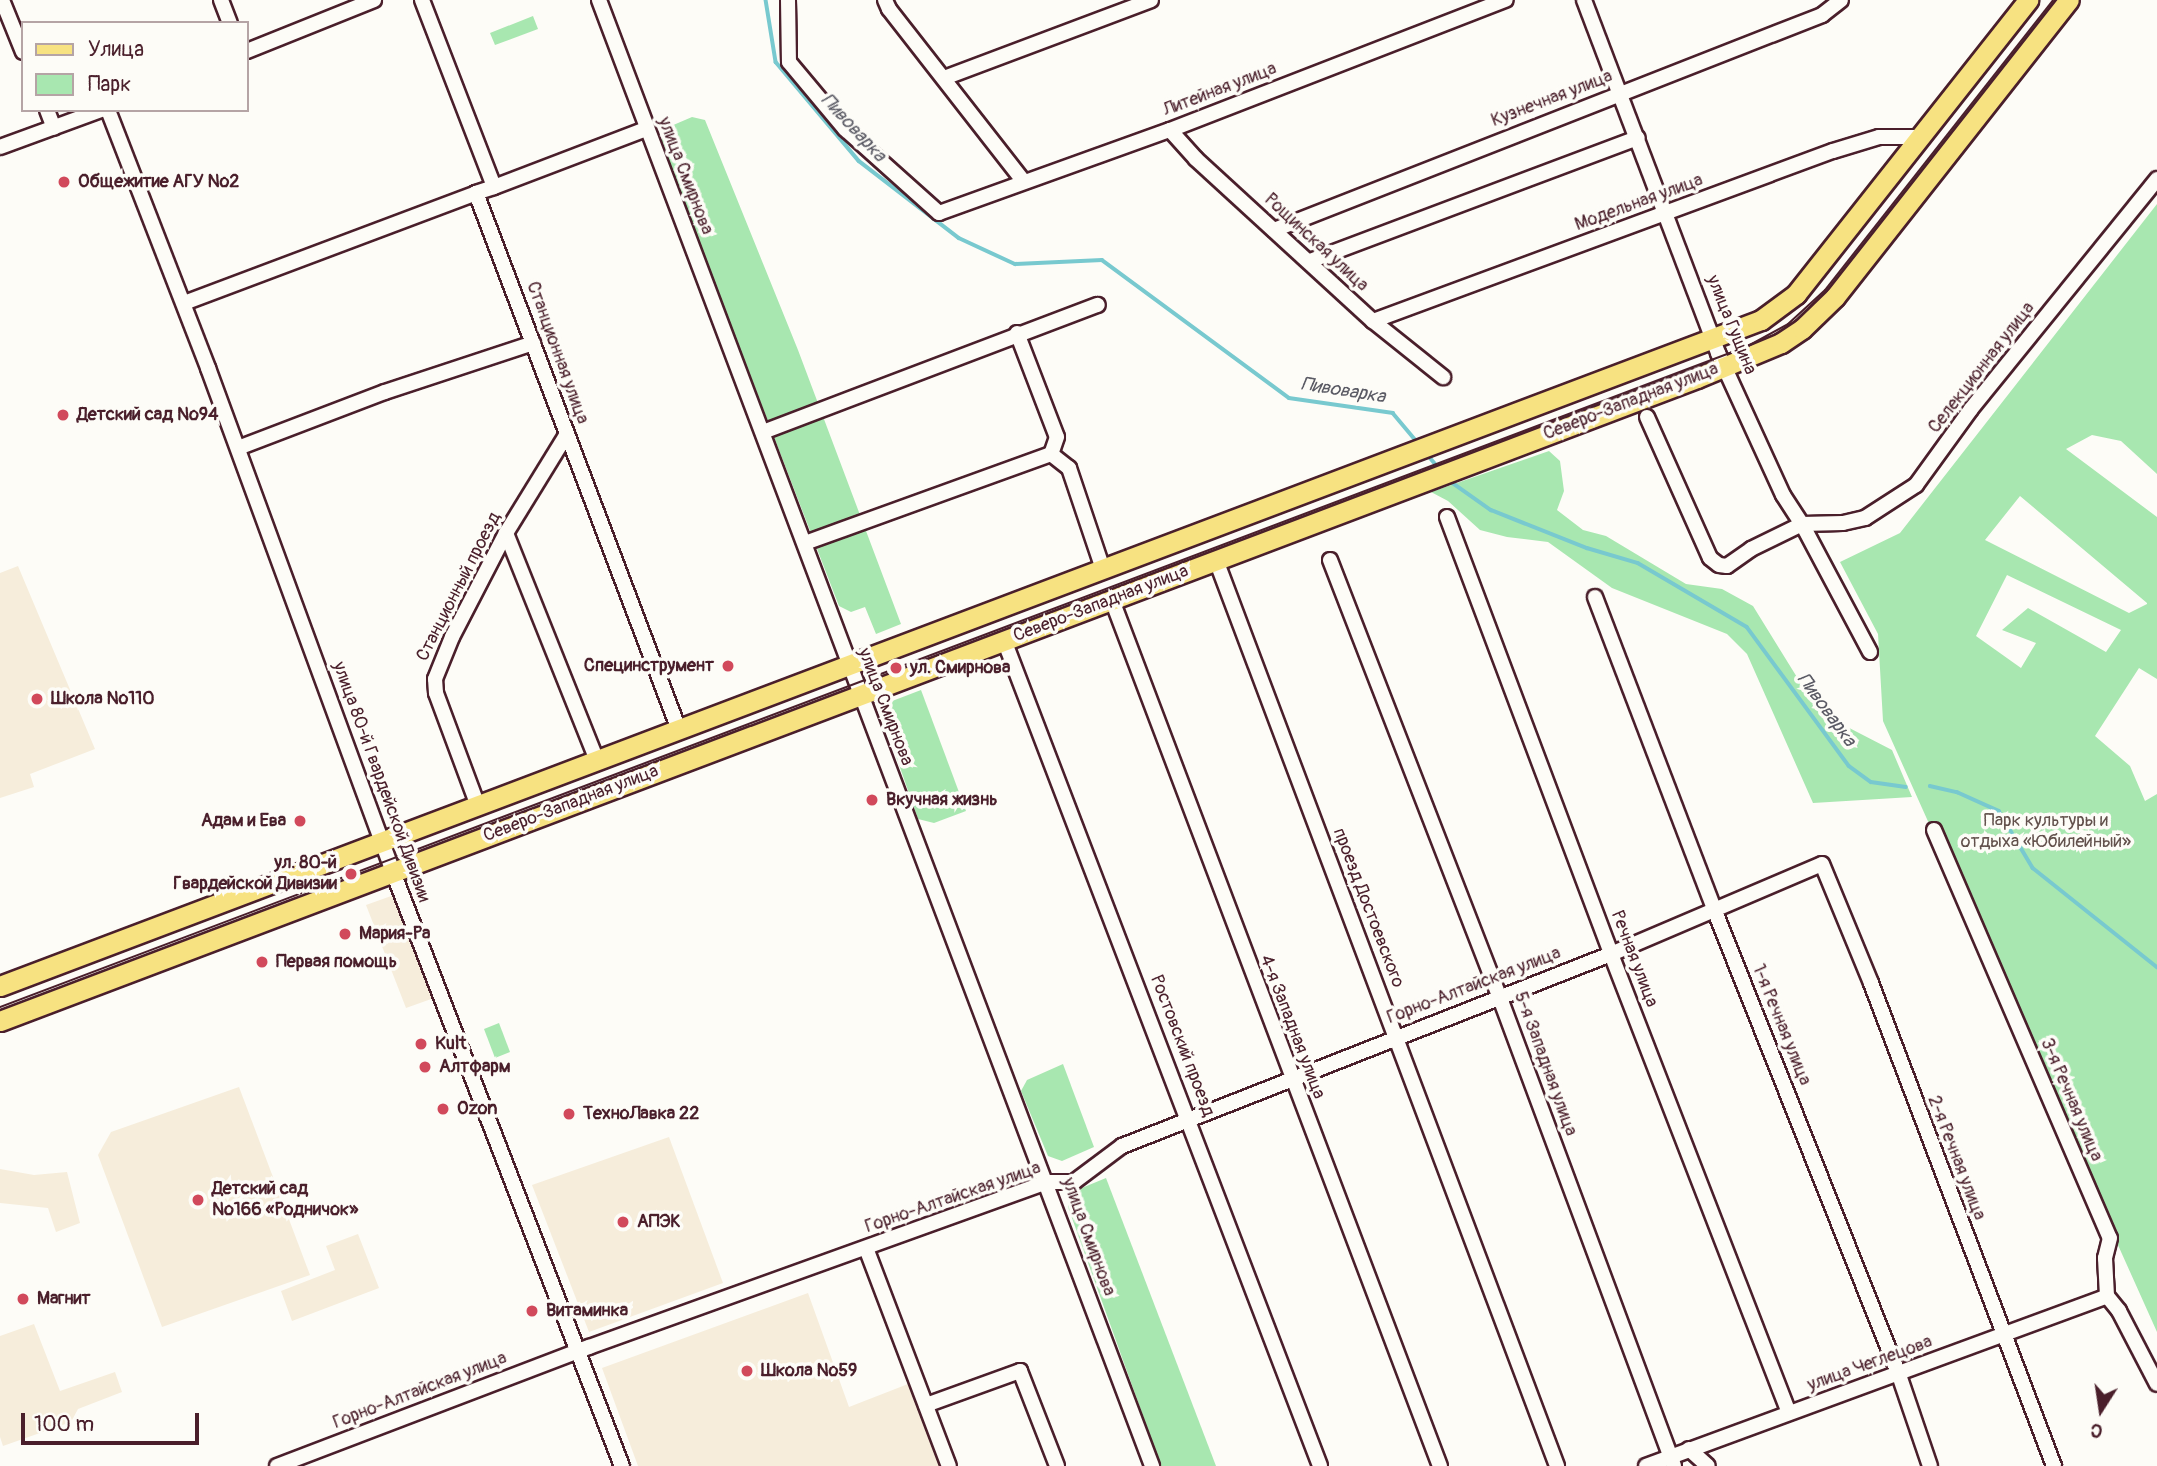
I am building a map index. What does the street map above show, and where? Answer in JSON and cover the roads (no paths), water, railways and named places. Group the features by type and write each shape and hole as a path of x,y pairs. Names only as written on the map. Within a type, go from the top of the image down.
{"main road":[{"name":"Северо-Западная улица","path":"0,986 1761,320 1796,294 2028,0"},
{"name":"Северо-Западная улица","path":"0,1020 1781,344 1820,314 2069,0"}],"street":[{"path":"2,0 21,47"},
{"path":"221,0 229,21"},
{"path":"248,51 374,0"},
{"path":"422,0 494,187"},
{"name":"улица Смирнова","path":"598,0 763,432 848,665 1047,1182 1152,1466"},
{"name":"Литейная улица","path":"788,0 789,62 845,129 939,214 1170,130 1506,0"},
{"path":"885,0 888,9 1024,182"},
{"path":"944,78 1151,0"},
{"name":"улица Гущина","path":"1584,0 1668,213 1712,338 1783,495 1802,524 1870,652"},
{"name":"Кузнечная улица","path":"1274,230 1822,15 1841,0"},
{"path":"48,112 54,128"},
{"path":"0,147 96,112"},
{"name":"улица 80-й Гвардейской Дивизии","path":"109,112 184,303 393,872 622,1466"},
{"path":"184,303 646,129"},
{"name":"Рощинская улица","path":"1170,130 1373,321 1443,377"},
{"name":"Модельная улица","path":"1373,321 1833,151 1879,137 1921,136"},
{"path":"1310,261 1638,138"},
{"name":"Селекционная улица","path":"1802,524 1843,523 1865,518 1916,485 1971,409 2157,179"},
{"name":"Станционная улица","path":"476,193 679,730"},
{"path":"763,432 1017,333 1098,305"},
{"path":"804,543 1051,454 1057,438 1017,333"},
{"path":"238,448 385,392 533,343"},
{"path":"1647,417 1710,558 1719,565 1727,566 1751,548 1802,524"},
{"name":"Станционный проезд","path":"478,806 436,693 435,679 452,636 506,533 566,434"},
{"path":"1051,454 1069,468 1103,569"},
{"name":"Речная улица","path":"1447,517 1611,954 1789,1413"},
{"path":"506,533 597,761"},
{"name":"5-я Западная улица","path":"1330,559 1500,998 1672,1462"},
{"name":"проезд Достоевского","path":"1216,560 1557,1466"},
{"name":"1-я Речная улица","path":"1595,597 1714,909 1899,1375 1930,1466"},
{"name":"4-я Западная улица","path":"1112,600 1290,1077 1440,1466"},
{"name":"Ростовский проезд","path":"1004,640 1320,1466"},
{"name":"3-я Речная улица","path":"1934,830 2110,1238 2105,1258 2106,1296"},
{"name":"Горно-Алтайская улица","path":"277,1466 579,1351 1047,1182 1074,1182 1122,1146 1190,1121 1290,1077 1611,954 1822,864"},
{"name":"2-я Речная улица","path":"1822,864 1871,983 2054,1466"},
{"path":"866,1248 949,1466"},
{"path":"2106,1296 2119,1311 2157,1384"},
{"name":"улица Чеглецова","path":"1646,1466 1672,1462 1689,1449 1899,1375 2106,1296"},
{"path":"926,1405 1020,1371 1057,1466"},
{"path":"1689,1449 1708,1466"}],"waterway":[{"name":"Пивоварка","path":"766,0 776,62 859,161 959,238 1015,264 1102,260 1289,398 1393,413 1418,443"},
{"name":"Пивоварка","path":"1427,454 1438,467"},
{"name":"Пивоварка","path":"1447,479 1491,510 1587,548 1638,563 1747,627 1849,766 1871,782 1906,787"},
{"name":"Пивоварка","path":"1930,786 1957,792 1999,811 2033,868 2157,967"}],"tram line":[{"path":"0,1007 1748,346 1788,324 1825,290 2053,0"}],"place":[{"name":"Общежитие АГУ №2","path":"64,182"},
{"name":"Детский сад №94","path":"63,415"},
{"name":"Специнструмент","path":"728,666"},
{"name":"ул. Смирнова","path":"896,668"},
{"name":"Школа №110","path":"37,699"},
{"name":"Вкучная жизнь","path":"872,800"},
{"name":"Адам и Ева","path":"300,821"},
{"name":"ул. 80-й Гвардейской Дивизии","path":"351,874"},
{"name":"Мария-Ра","path":"345,934"},
{"name":"Первая помощь","path":"262,962"},
{"name":"Kult","path":"421,1044"},
{"name":"Алтфарм","path":"425,1067"},
{"name":"Ozon","path":"443,1109"},
{"name":"ТехноЛавка 22","path":"569,1114"},
{"name":"Детский сад №166 «Родничок»","path":"198,1200"},
{"name":"АПЭК","path":"623,1222"},
{"name":"Магнит","path":"23,1299"},
{"name":"Витаминка","path":"532,1311"},
{"name":"Школа №59","path":"747,1371"}],"park label":[{"name":"Парк культуры и отдыха «Юбилейный»","path":"2046,832"}]}
